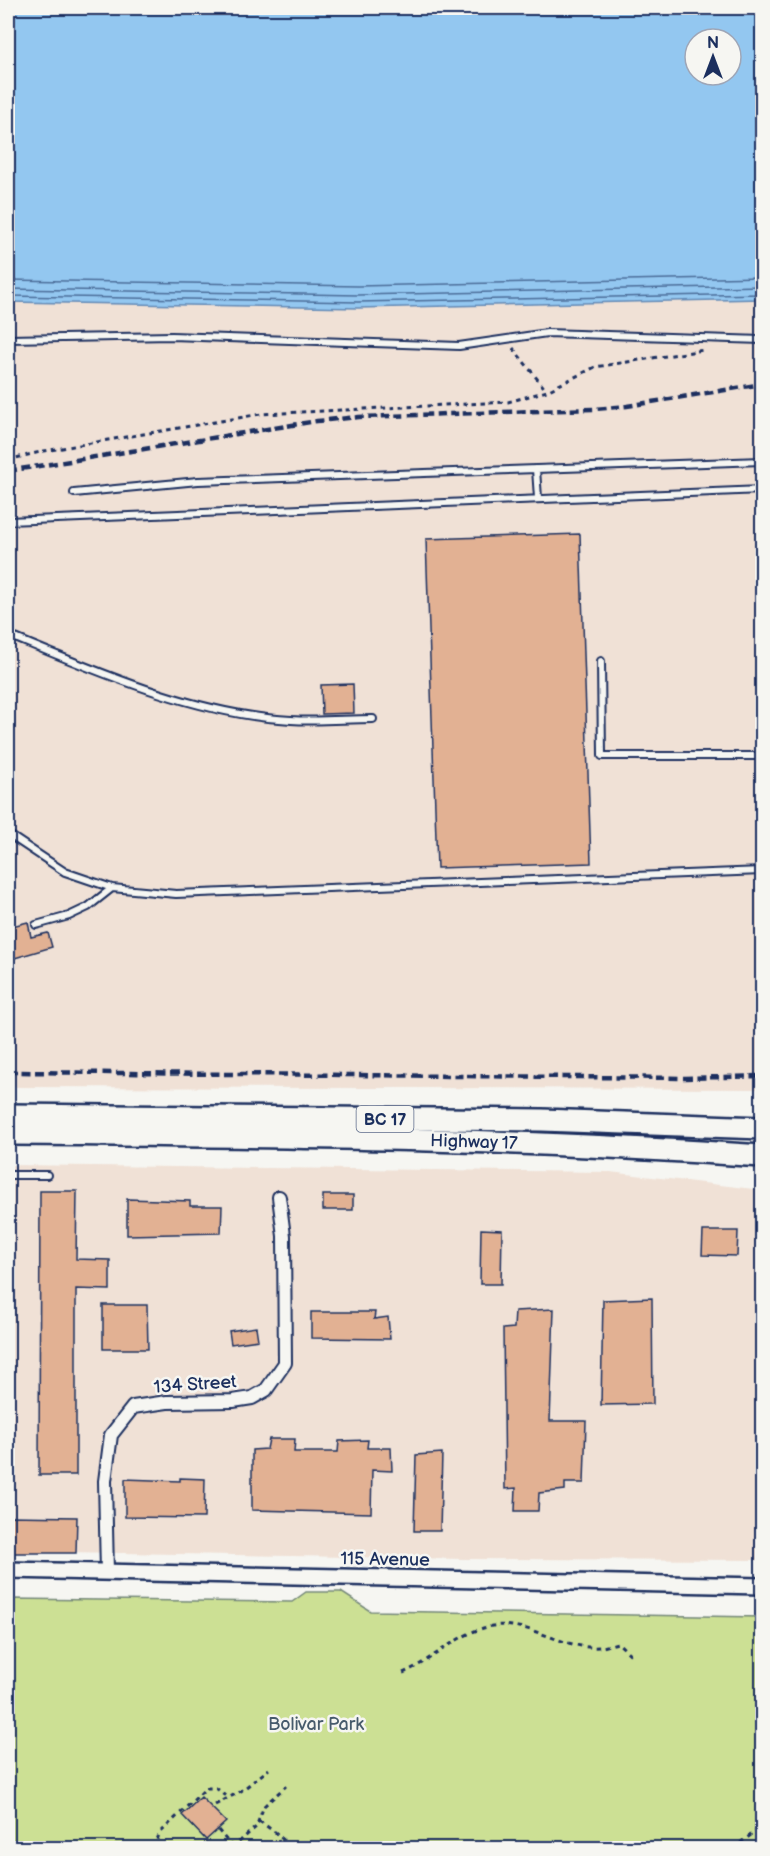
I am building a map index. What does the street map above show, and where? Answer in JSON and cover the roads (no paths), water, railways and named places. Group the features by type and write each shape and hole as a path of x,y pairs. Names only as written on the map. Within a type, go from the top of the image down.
{"highway":[{"name":"Highway 17","path":"8,1115 542,1120 762,1128"},
{"name":"Highway 17","path":"8,1134 540,1144 762,1156"}],"street":[{"name":"134 Street","path":"107,1572 105,1481 111,1435 133,1407 167,1402 233,1401 252,1398 266,1390 285,1363 284,1236 279,1197"},
{"name":"115 Avenue","path":"8,1570 762,1586"}],"lane":[{"path":"8,339 172,336 459,346 547,333 762,340"},
{"path":"74,494 198,481 762,461"},
{"path":"536,469 537,498"},
{"path":"8,521 762,490"},
{"path":"8,635 99,672 217,709 291,720 373,719"},
{"path":"601,661 602,756 762,756"},
{"path":"8,834 64,872 112,888 176,894 762,871"},
{"path":"36,925 69,916 88,907 112,888"},
{"path":"8,1175 47,1175"}],"water":[{"path":"8,8 762,8 762,299 358,308 8,302"}],"railway":[{"path":"8,471 317,421 359,417 595,409 762,384"},
{"path":"8,1072 686,1078 762,1076"}],"park label":[{"name":"Bolivar Park","path":"316,1724"}]}
